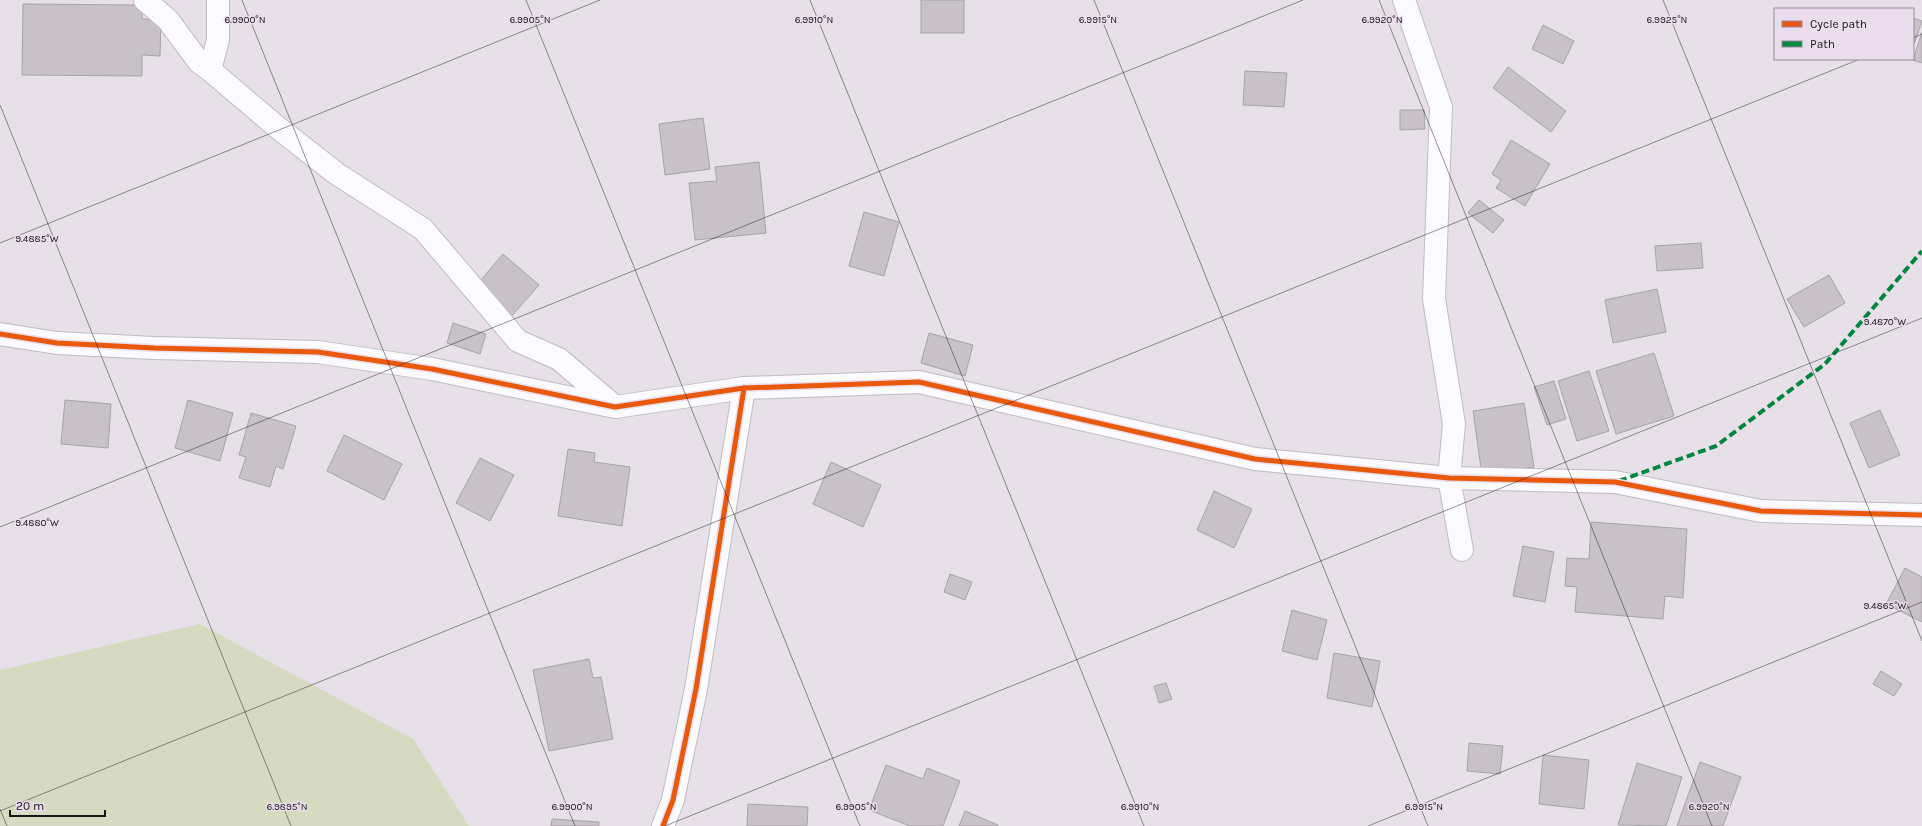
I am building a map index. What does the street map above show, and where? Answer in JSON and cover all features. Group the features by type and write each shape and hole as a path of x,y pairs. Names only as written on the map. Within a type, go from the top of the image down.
{"street":[{"path":"145,0 168,20 199,62 277,127 337,174 423,229 518,341 559,359 615,407"},
{"path":"210,70 218,40 218,0"},
{"path":"1404,0 1441,107 1434,299 1454,424 1449,478 1462,550"},
{"path":"0,324 57,343"},
{"path":"0,334 57,343 154,348 318,352 432,369 615,407 744,388 919,382 1255,459 1449,478 1615,482 1761,512 1922,515"},
{"path":"663,826 673,800 696,689 744,388"}],"green space":[{"path":"200,624 413,739 469,826 0,826 0,670"}],"building":[{"path":"921,0 964,0 964,33 921,33"},
{"path":"23,4 142,5 142,19 161,19 160,56 142,55 142,76 22,75"},
{"path":"1914,18 1922,21 1914,42"},
{"path":"1543,25 1574,41 1563,64 1532,49"},
{"path":"1922,32 1922,63 1913,60"},
{"path":"1508,67 1566,111 1551,132 1493,88"},
{"path":"1245,71 1287,73 1284,107 1243,105"},
{"path":"1400,110 1424,110 1425,129 1400,130"},
{"path":"703,118 710,169 665,175 659,124"},
{"path":"1511,140 1550,164 1525,206 1496,188 1501,180 1492,174"},
{"path":"759,162 766,233 695,240 689,183 717,181 715,167"},
{"path":"1479,200 1504,220 1493,233 1468,213"},
{"path":"864,212 899,222 884,276 849,266"},
{"path":"1701,243 1703,268 1657,271 1655,246"},
{"path":"503,254 539,285 510,318 474,288"},
{"path":"1829,275 1845,303 1804,327 1787,299"},
{"path":"1657,289 1666,332 1613,343 1605,300"},
{"path":"453,323 486,334 480,354 447,343"},
{"path":"929,333 973,345 965,376 921,363"},
{"path":"1654,353 1674,416 1616,434 1596,371"},
{"path":"1589,371 1609,431 1577,441 1558,381"},
{"path":"1554,381 1566,419 1547,425 1534,387"},
{"path":"65,400 111,404 108,448 61,444"},
{"path":"188,400 233,413 220,461 175,448"},
{"path":"1524,403 1534,467 1482,475 1473,411"},
{"path":"1880,410 1900,455 1869,468 1850,423"},
{"path":"251,413 296,426 283,469 276,466 270,487 239,478 246,457 239,455"},
{"path":"344,435 402,464 384,500 327,471"},
{"path":"568,449 595,453 594,462 630,467 622,526 558,516"},
{"path":"480,458 514,475 490,521 456,503"},
{"path":"831,462 881,485 863,527 813,504"},
{"path":"1214,491 1252,509 1234,548 1197,530"},
{"path":"1591,522 1687,529 1683,598 1665,596 1663,619 1575,612 1577,587 1565,586 1567,558 1589,559"},
{"path":"1523,546 1554,552 1545,602 1513,596"},
{"path":"1905,568 1922,577 1922,622 1886,604"},
{"path":"950,574 972,582 965,600 944,592"},
{"path":"1292,610 1327,620 1317,660 1282,651"},
{"path":"1334,653 1380,661 1372,707 1327,698"},
{"path":"589,659 593,678 601,677 613,739 549,751 533,670"},
{"path":"1881,671 1902,684 1894,696 1873,684"},
{"path":"1166,683 1172,699 1159,703 1154,686"},
{"path":"1469,743 1503,746 1500,774 1467,771"},
{"path":"1543,755 1589,760 1584,809 1539,804"},
{"path":"1700,762 1741,777 1723,826 1677,826"},
{"path":"1637,763 1682,777 1666,826 1618,825"},
{"path":"886,765 923,779 927,768 960,781 943,826 910,826 869,810"},
{"path":"748,804 808,807 807,826 747,826"},
{"path":"965,811 998,825 998,826 959,826"},
{"path":"552,819 599,822 599,826 551,826"}],"marked path":[{"path":"1619,481 1716,446 1825,364 1922,251"}],"cycle path":[{"path":"0,334 57,343 154,348 318,352 432,369 615,407 744,388 696,689 673,800 663,826"},
{"path":"744,388 919,382 1255,459 1449,478 1615,482 1761,511 1922,515"}]}
